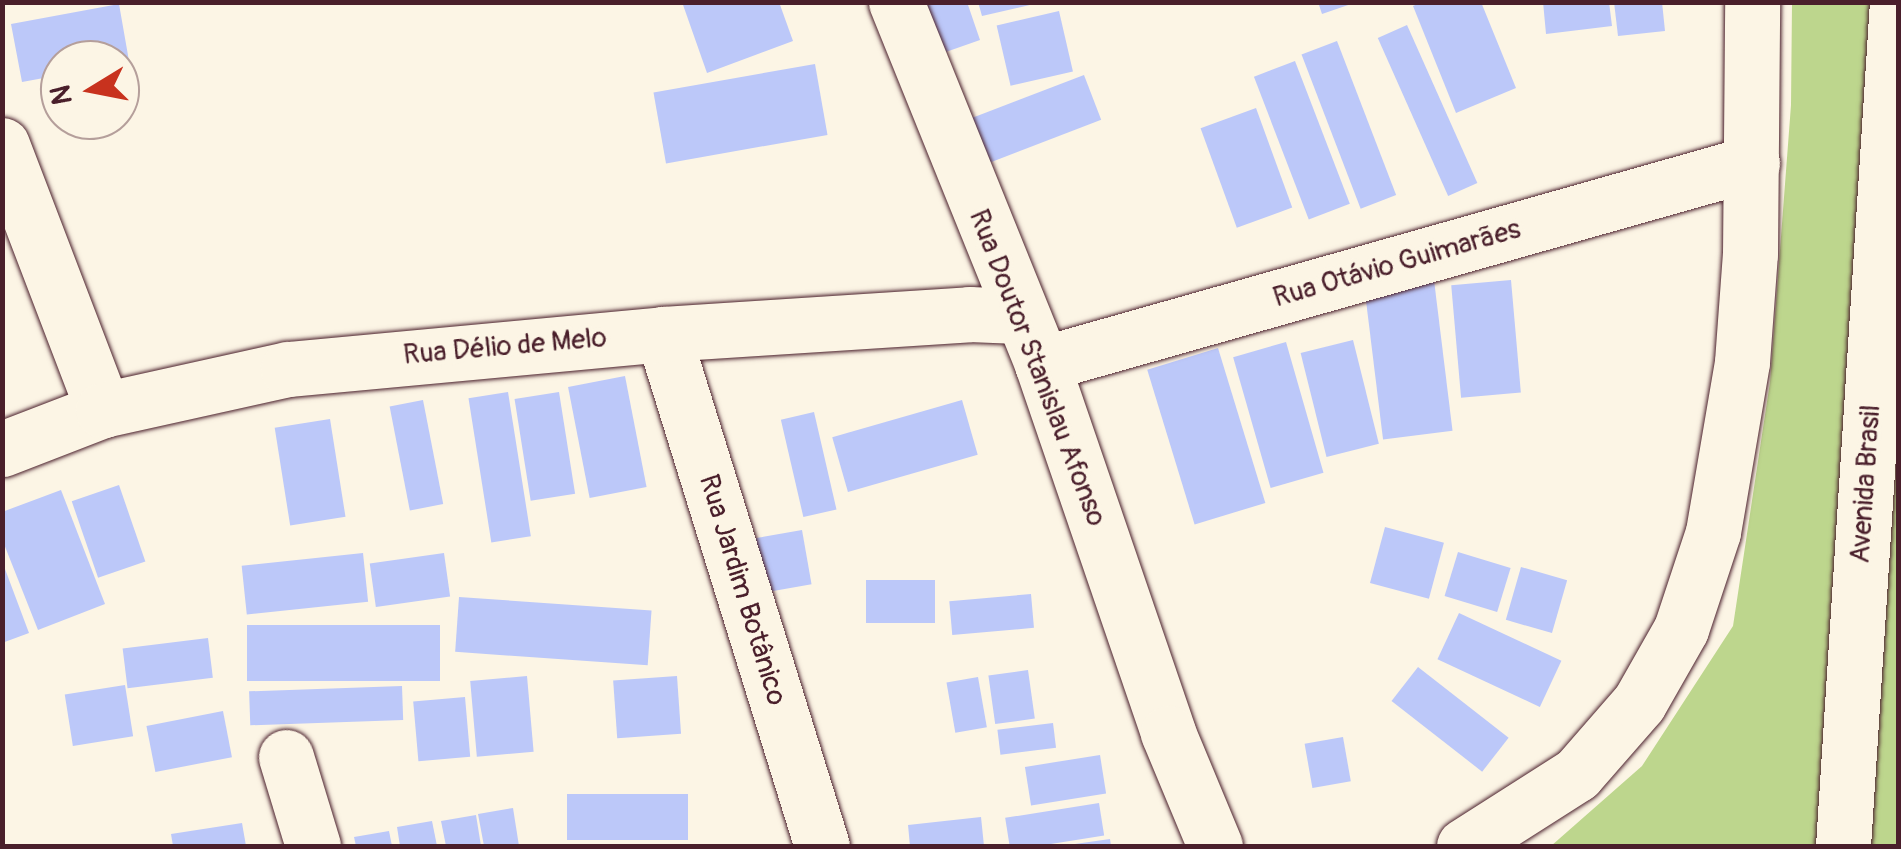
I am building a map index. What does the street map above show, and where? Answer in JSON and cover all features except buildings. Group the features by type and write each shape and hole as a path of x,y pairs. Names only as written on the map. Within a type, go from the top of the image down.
{"main road":[{"name":"Rua Doutor Stanislau Afonso","path":"896,2 1030,340 1168,733 1215,846"},
{"path":"1464,846 1576,774 1640,703 1680,629 1713,532 1742,362 1752,163 1752,2"},
{"name":"Avenida Brasil","path":"1843,846 1897,2"},
{"path":"2,144 104,410"},
{"name":"Rua Otávio Guimarães","path":"1030,340 1752,163"},
{"name":"Rua Délio de Melo","path":"2,449 104,410 288,368 663,334 969,314 1030,340"},
{"name":"Rua Jardim Botânico","path":"663,334 822,846"},
{"path":"286,757 313,846"}],"green space":[{"path":"1792,3 1898,3 1898,846 1551,846 1642,766 1733,626 1770,382 1791,105"}]}
